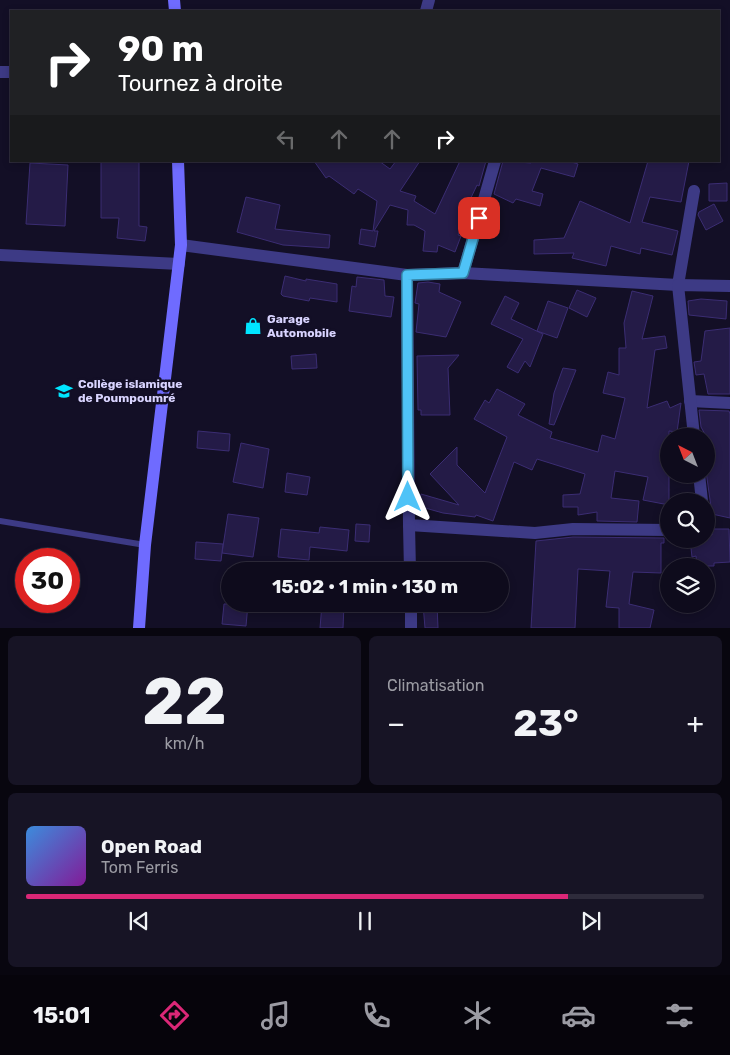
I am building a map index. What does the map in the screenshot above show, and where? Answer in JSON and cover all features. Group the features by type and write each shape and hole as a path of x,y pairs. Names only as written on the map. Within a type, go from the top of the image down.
{"main road":[{"path":"139,628 145,545 181,245 178,162"}],"street":[{"path":"463,273 495,162"},
{"path":"693,428 678,285 694,191"},
{"path":"181,245 407,275 463,273 678,285 730,286"},
{"path":"0,255 179,264"},
{"path":"407,275 410,562"},
{"path":"690,400 730,403"},
{"path":"409,525 535,533 573,529 660,530"},
{"path":"411,612 411,628"}],"lane":[{"path":"0,521 145,545"}],"building":[{"path":"101,162 139,162 139,226 147,227 145,241 117,238 119,218 101,218"},
{"path":"315,162 380,162 390,169 395,162 419,162 400,191 416,196 414,201 435,214 460,162 486,162 479,186 477,185 460,221 464,223 458,235 461,236 455,252 438,245 437,252 423,251 425,231 414,225 407,225 408,210 390,205 374,231 378,231 375,247 359,244 361,229 373,231 377,201 358,189 354,194 329,176 326,178"},
{"path":"503,162 571,162 578,164 574,177 541,168 532,191 543,194 540,206 516,199 513,203 494,194"},
{"path":"648,162 689,162 681,202 650,197 642,222 678,231 672,255 641,248 640,254 611,246 606,266 572,258 574,253 534,254 534,240 564,238 580,201 630,223"},
{"path":"30,163 68,165 65,226 26,224"},
{"path":"727,183 727,201 709,201 709,184"},
{"path":"246,197 280,205 275,229 330,235 329,248 283,245 237,232"},
{"path":"714,204 723,221 706,230 698,215 699,212"},
{"path":"285,276 306,281 306,279 337,284 337,302 310,298 309,301 283,296 281,294"},
{"path":"357,277 384,280 385,296 394,297 391,317 349,311 352,286 356,287"},
{"path":"418,283 440,284 439,292 461,302 446,337 416,332 419,304 415,303"},
{"path":"577,290 596,298 587,317 569,308"},
{"path":"632,291 653,296 642,339 665,336 667,348 655,350 647,408 667,401 670,408 681,403 678,428 660,428 660,483 669,483 669,493 660,493 660,503 643,500 648,477 615,471 611,498 639,501 637,522 597,521 597,512 578,515 578,507 563,507 563,495 580,494 585,474 537,459 532,470 514,462 493,521 476,515 475,517 443,513 418,506 421,494 459,505 430,474 457,447 457,465 485,493 507,437 474,419 485,400 489,403 497,389 525,404 518,415 552,432 550,438 598,452 602,435 615,439 625,398 603,393 608,372 619,375 619,348 626,348 624,323"},
{"path":"505,296 519,303 511,319 543,334 530,367 525,361 518,373 507,367 523,339 491,324"},
{"path":"701,299 727,301 726,319 689,315 688,301"},
{"path":"548,301 568,308 557,338 537,331"},
{"path":"730,328 730,394 708,394 704,374 696,375 694,362 701,361 705,331"},
{"path":"316,354 317,368 292,369 291,356"},
{"path":"459,355 448,368 450,415 421,415 421,410 418,410 417,356"},
{"path":"563,368 576,370 554,425 549,424 554,393"},
{"path":"699,410 729,411 730,518 715,515 715,493 709,493 708,483 715,483 715,428 701,427"},
{"path":"198,431 230,434 229,451 197,448"},
{"path":"241,443 269,449 263,488 233,482"},
{"path":"287,473 310,477 307,495 285,492"},
{"path":"228,514 259,518 253,557 222,553"},
{"path":"356,524 370,525 369,542 355,541"},
{"path":"320,527 349,530 347,551 310,547 309,560 278,557 281,529 319,533"},
{"path":"715,529 729,529 730,562 715,563 715,558 692,557 691,548 715,548"},
{"path":"573,537 660,538 660,573 633,572 629,604 654,610 650,628 619,628 619,608 606,607 610,571 578,569 575,628 531,628 536,541"},
{"path":"196,542 223,544 221,561 195,559"},
{"path":"223,612 247,612 246,626 222,624"},
{"path":"321,612 344,612 343,628 320,628"},
{"path":"424,612 437,612 438,628 425,628"}],"place":[{"name":"Garage Automobile","path":"253,326"},
{"name":"Collège islamique de Poumpoumré","path":"64,391"}],"route":[{"path":"408,497 407,275 463,273 479,218"}]}
